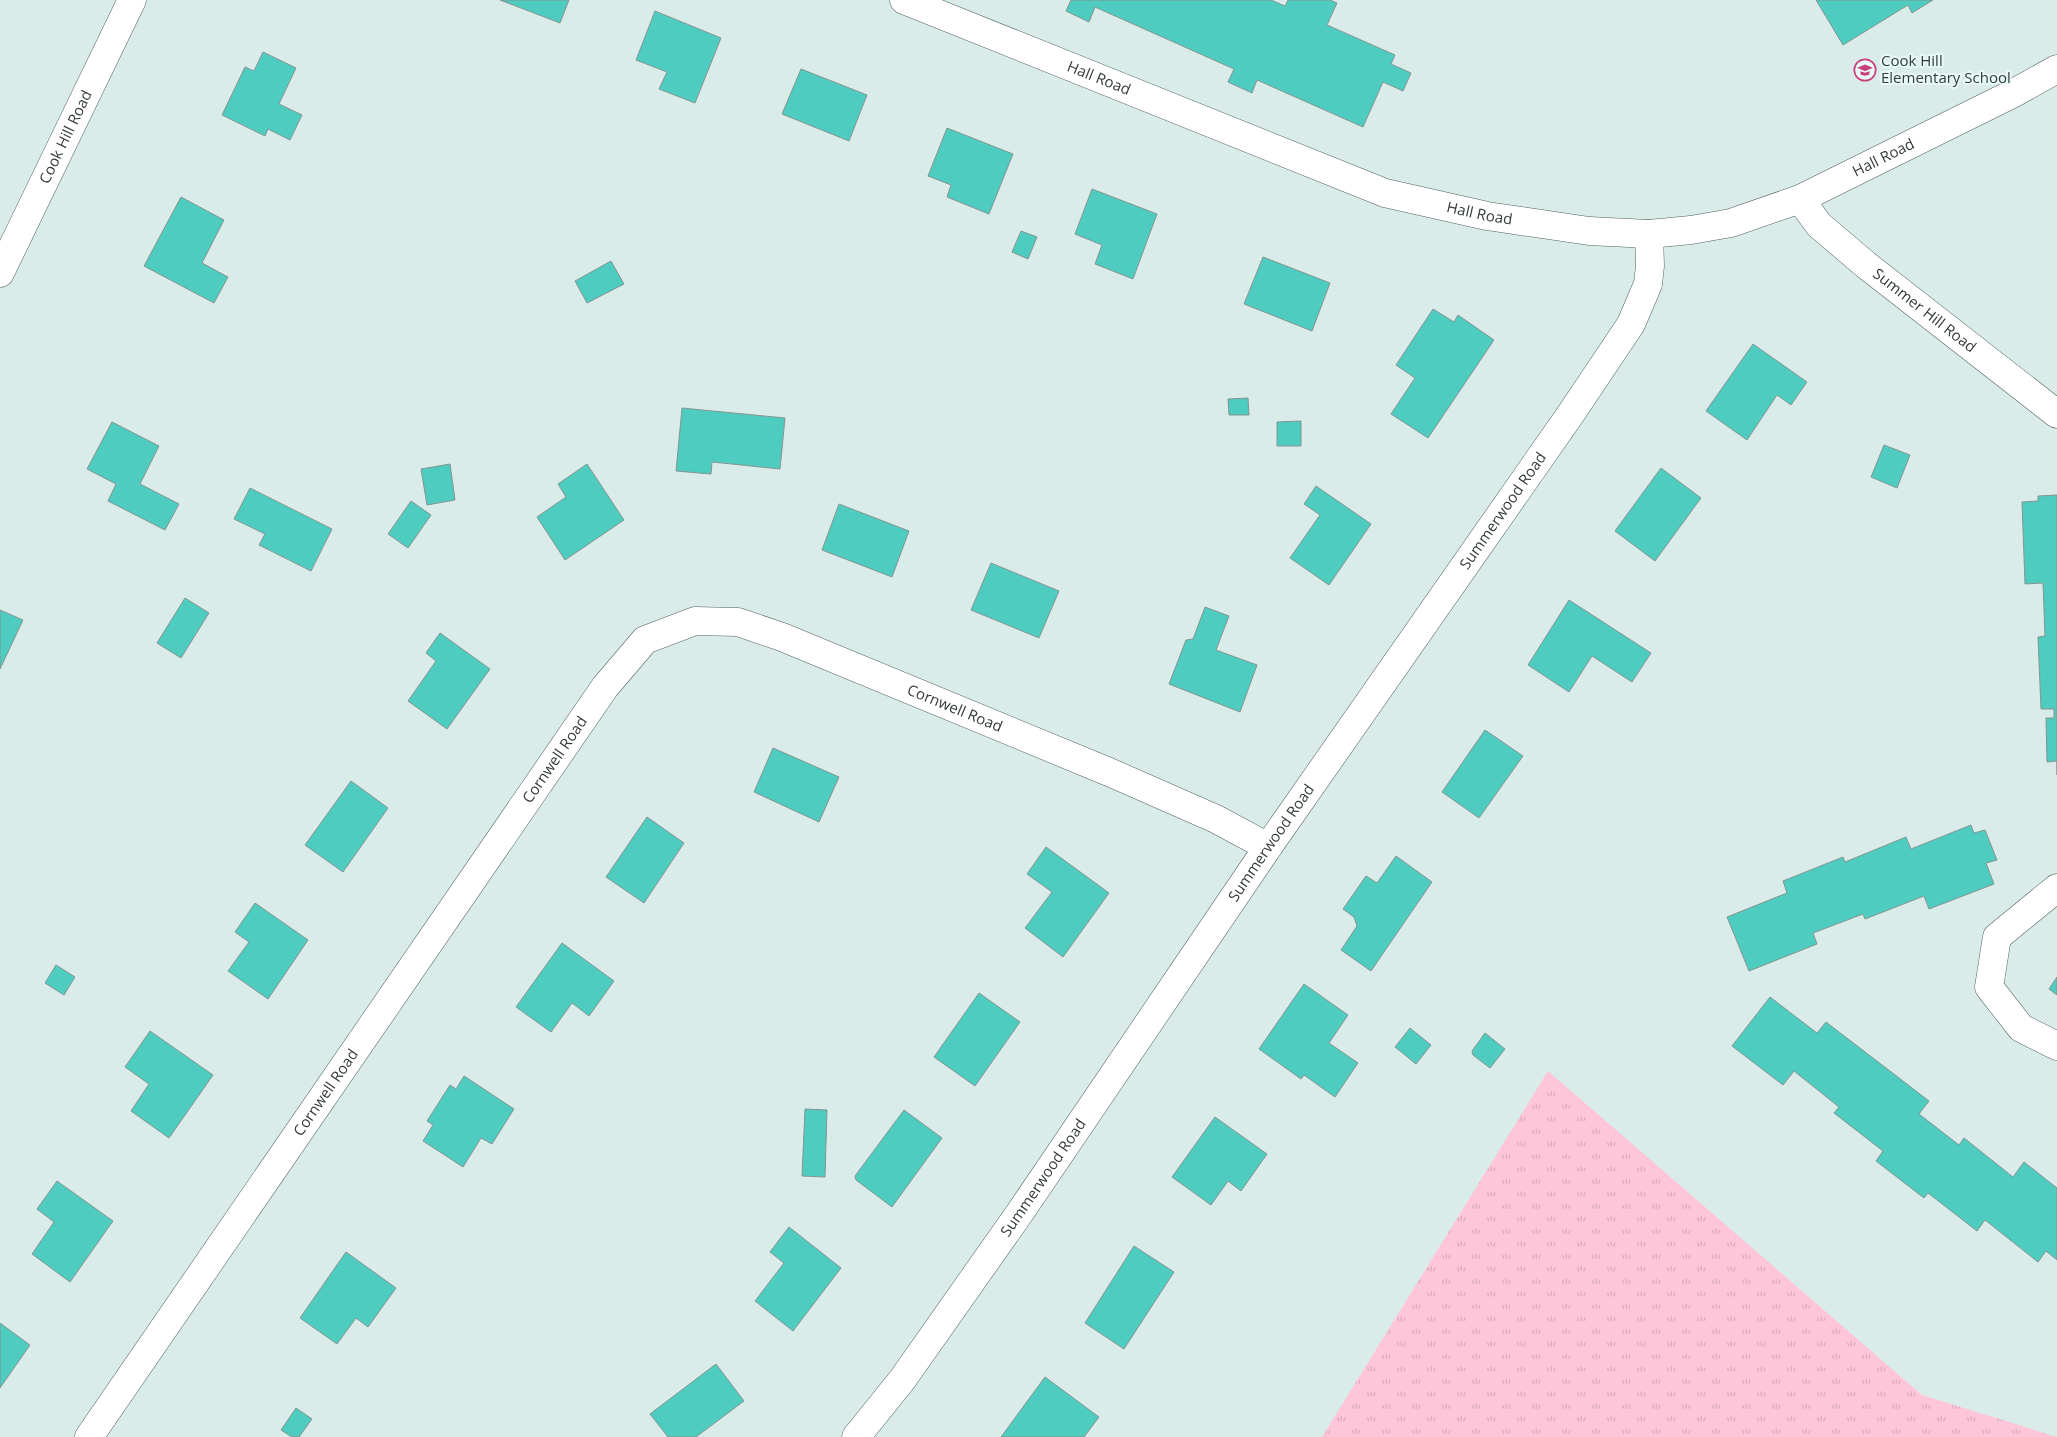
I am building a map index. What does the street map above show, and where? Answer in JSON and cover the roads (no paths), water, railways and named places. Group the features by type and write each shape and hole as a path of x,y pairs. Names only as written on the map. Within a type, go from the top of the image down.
{"street":[{"name":"Cook Hill Road","path":"0,273 132,0"},
{"name":"Hall Road","path":"904,0 1385,193 1438,206 1537,224 1589,231 1649,234 1691,230 1730,223 1800,200 2005,98 2057,69"},
{"name":"Summer Hill Road","path":"1800,200 1819,225 1866,265 2057,414"},
{"name":"Summerwood Road","path":"856,1437 902,1380 1021,1211 1268,847 1631,324 1648,284 1650,266 1649,234"},
{"name":"Cornwell Road","path":"88,1437 605,687 645,640 695,621 738,622 782,637 1110,772 1216,819 1268,847"},
{"path":"2057,888 1997,937 1990,987 2022,1028 2057,1046"}],"place":[{"name":"Cook Hill Elementary School","path":"1865,70"}]}
